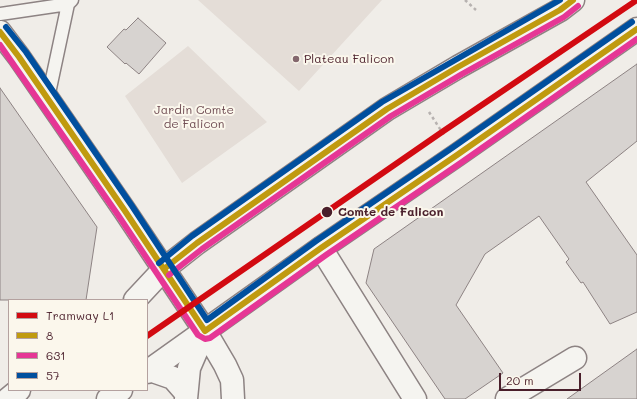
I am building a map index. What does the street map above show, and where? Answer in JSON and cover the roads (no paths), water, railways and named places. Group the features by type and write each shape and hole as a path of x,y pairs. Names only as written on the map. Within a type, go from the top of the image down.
{"main road":[{"path":"136,299 164,269 196,243 343,139 387,109 560,10 573,0"},
{"path":"148,371 321,248 637,29"},
{"path":"3,40 48,98 205,331 232,380 233,399"},
{"path":"321,248 415,399"},
{"path":"186,396 189,368 205,331"},
{"path":"507,399 575,358"},
{"path":"148,371 173,378 186,396"},
{"path":"8,399 19,391"},
{"path":"108,399 120,391"}],"lane":[{"path":"0,14 70,2 48,98"}],"tram line":[{"name":"L1","path":"148,335 442,132 637,0"}],"place":[{"name":"Plateau Falicon","path":"296,59"},
{"name":"Comte de Falicon","path":"327,212"}],"park label":[{"name":"Jardin Comte de Falicon","path":"194,117"}]}
